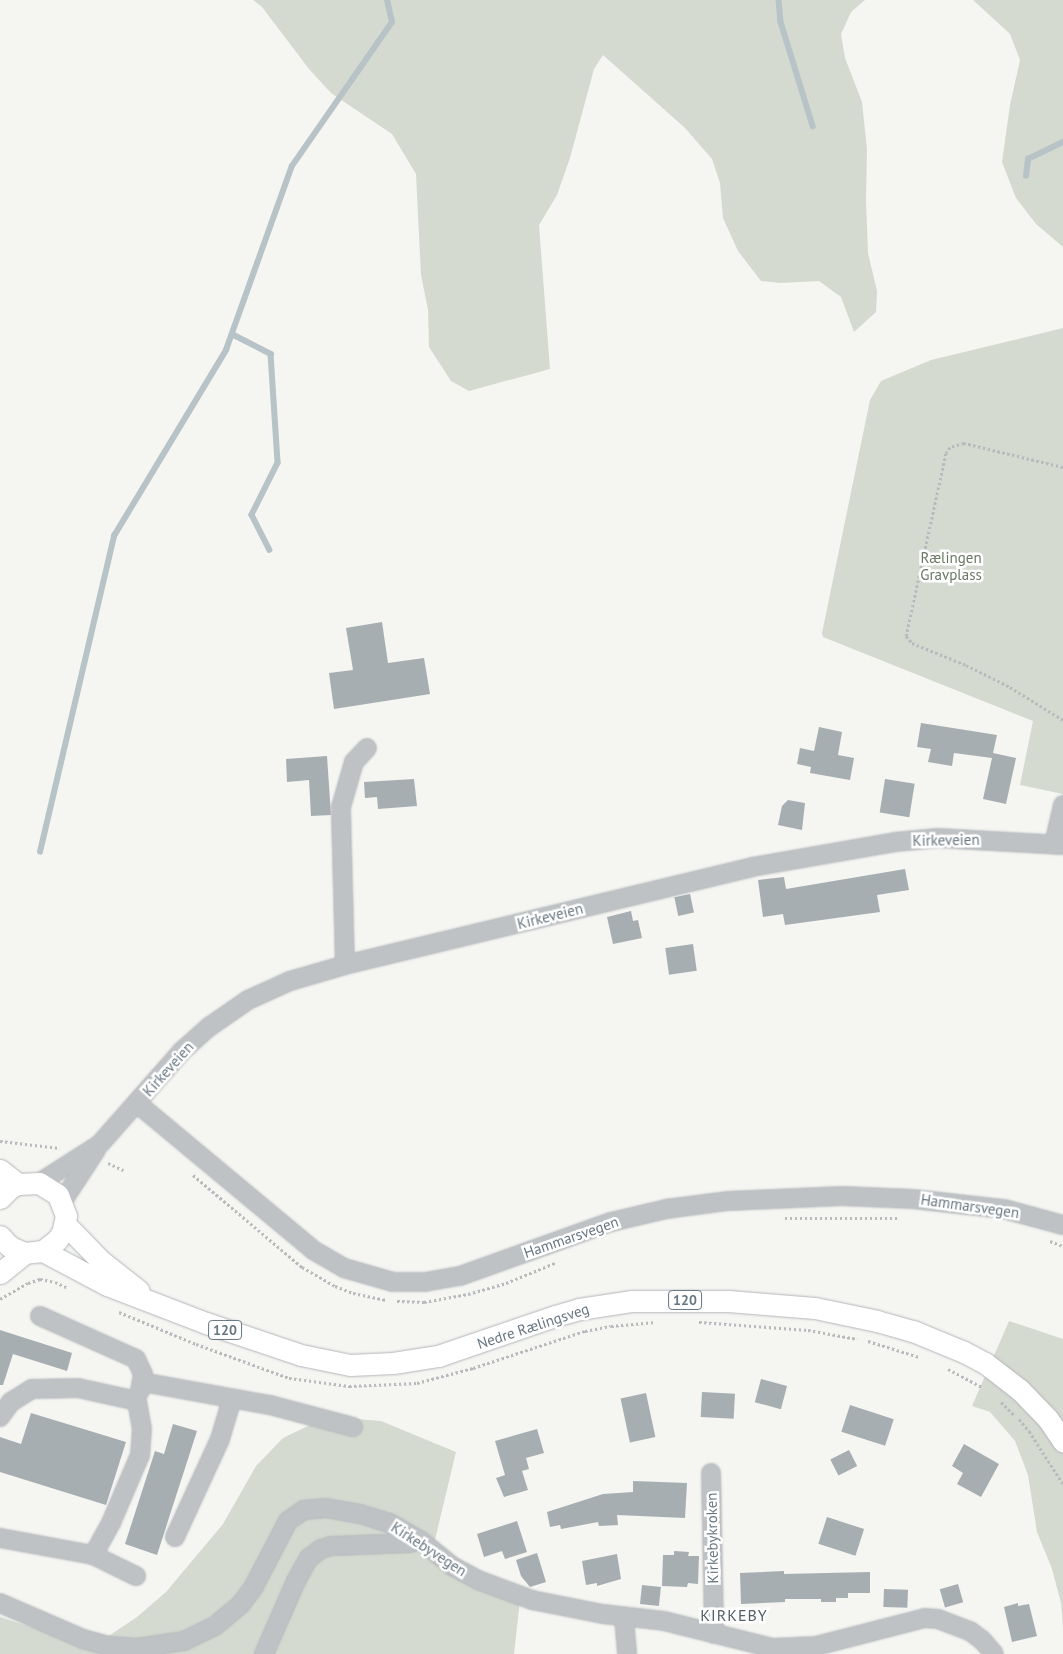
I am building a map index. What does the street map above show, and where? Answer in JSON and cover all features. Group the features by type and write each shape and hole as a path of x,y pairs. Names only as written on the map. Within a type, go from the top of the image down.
{"main road":[{"path":"0,1170 18,1184"},
{"path":"0,1198 11,1187 18,1184 40,1183 53,1190 62,1202 66,1216 65,1224 57,1240 0,1273"},
{"name":"Nedre Rælingsveg","path":"65,1224 101,1261 152,1301"},
{"name":"120","path":"0,1236 9,1246 34,1252"},
{"name":"Nedre Rælingsveg","path":"34,1252 108,1285 274,1347 316,1360 350,1365 393,1364 430,1358 563,1314 632,1301 728,1301 815,1308 878,1321 913,1331 964,1352 985,1364 1020,1390 1048,1419 1063,1441"}],"street":[{"path":"345,966 341,807 354,762 367,748"},
{"path":"1058,844 1063,805"},
{"name":"Kirkeveien","path":"62,1202 181,1052 226,1014 266,990 290,981 752,866 886,843 938,838 1058,844"},
{"name":"Hammarsvegen","path":"138,1104 313,1250 344,1268 393,1282 425,1282 460,1276 611,1222 666,1209 728,1201 842,1196 913,1199 1004,1209 1063,1225"},
{"name":"Kirkeveien","path":"40,1183 101,1153"},
{"path":"40,1316 130,1354 141,1366 142,1382 137,1401 142,1428 140,1455 111,1523 93,1555"},
{"path":"142,1382 295,1411 353,1427"},
{"path":"0,1417 11,1402 21,1394 32,1389 49,1387 78,1388 137,1401"},
{"path":"175,1537 220,1439 232,1399"},
{"name":"Kirkebykroken","path":"711,1473 714,1634"},
{"name":"Kirkebyvegen","path":"0,1603 84,1639 109,1646 137,1648 162,1646 201,1634 228,1617 253,1588 288,1521 304,1510 326,1508 360,1514 390,1523 420,1540 452,1566 478,1580 532,1600 624,1618 664,1622 772,1651 816,1646 925,1618 938,1619 970,1631 982,1640 994,1654"},
{"path":"0,1538 93,1555 136,1576"},
{"path":"264,1654 296,1580 309,1558 321,1549 331,1546 410,1543 420,1540"},
{"path":"624,1618 627,1654"}],"path":[{"path":"1063,467 964,444 950,447 946,452 906,636 912,643 966,664 1010,687 1063,720"},
{"path":"0,1141 69,1149"},
{"path":"101,1153 123,1170"},
{"path":"0,1299 28,1283 40,1279 55,1282 73,1291"},
{"path":"115,1310 196,1344 289,1378 348,1386 394,1386 417,1383 473,1368 585,1331 628,1324 664,1322"},
{"path":"697,1322 808,1330 871,1341 922,1358"},
{"path":"946,1368 983,1388"},
{"path":"997,1399 1029,1431 1063,1484"}],"green space":[{"path":"253,0 865,0 851,12 841,34 845,58 862,102 867,149 868,253 877,291 876,312 854,332 841,297 819,281 780,283 761,281 738,251 723,218 720,183 712,159 685,128 603,55 594,69 570,158 557,195 539,225 550,369 469,391 451,381 429,347 428,310 421,275 416,174 392,134 331,93 309,69 262,7"},
{"path":"973,0 1063,0 1063,247 1036,224 1016,198 1002,162 1010,105 1020,60 1010,34"},
{"name":"Rælingen Gravplass","path":"1063,328 1063,794 1020,785 1033,721 823,637 822,633 870,400 881,381 931,360"},
{"path":"1009,1321 1063,1339 1063,1628 1061,1603 1052,1569 1037,1532 1028,1475 1015,1441 990,1412 972,1406"},
{"path":"345,1418 381,1421 456,1452 434,1544 445,1563 520,1600 514,1654 0,1654 0,1617 74,1641 104,1639 137,1617 166,1592 223,1524 256,1466 283,1438 310,1425"}],"building":[{"path":"382,622 388,663 424,658 430,694 334,709 329,673 353,670 346,628"},
{"path":"921,723 997,735 993,753 1016,758 1006,804 983,799 992,758 954,753 952,766 928,762 931,749 917,747"},
{"path":"819,727 842,732 838,755 854,758 850,780 810,773 811,767 797,764 800,748 814,751"},
{"path":"327,756 331,815 311,816 309,780 287,782 286,759"},
{"path":"414,779 417,806 378,809 377,797 365,798 364,782"},
{"path":"885,779 915,784 909,817 880,813"},
{"path":"788,800 805,803 802,830 778,825 782,806"},
{"path":"905,869 909,890 877,895 880,912 785,925 783,914 763,917 758,880 784,877 786,889"},
{"path":"690,894 694,913 678,916 674,897"},
{"path":"631,911 633,921 638,920 642,938 613,944 607,917"},
{"path":"693,944 697,971 669,975 665,948"},
{"path":"0,1330 72,1353 67,1371 13,1354 3,1385 0,1385"},
{"path":"761,1379 787,1386 781,1409 755,1402"},
{"path":"702,1392 735,1394 734,1419 701,1417"},
{"path":"646,1393 655,1437 630,1442 621,1398"},
{"path":"850,1405 894,1419 885,1446 841,1432"},
{"path":"31,1413 126,1442 106,1505 0,1472 0,1437 21,1444"},
{"path":"173,1424 197,1431 157,1555 125,1544 155,1451 164,1454"},
{"path":"537,1429 544,1453 526,1458 529,1469 522,1471 528,1490 504,1497 496,1478 505,1475 495,1441"},
{"path":"964,1444 999,1464 981,1497 957,1484 963,1473 952,1466"},
{"path":"849,1450 857,1466 838,1476 830,1460"},
{"path":"633,1481 687,1483 685,1518 617,1515 618,1525 599,1526 598,1522 561,1529 560,1525 550,1527 547,1512 603,1494 633,1492"},
{"path":"827,1517 864,1529 855,1556 818,1544"},
{"path":"517,1521 527,1552 505,1559 502,1551 484,1557 477,1534"},
{"path":"674,1551 689,1552 688,1556 699,1556 698,1584 688,1583 687,1587 662,1586 663,1555 674,1555"},
{"path":"537,1553 546,1582 530,1587 521,1576 516,1560"},
{"path":"617,1554 621,1579 597,1586 597,1583 586,1585 582,1561"},
{"path":"784,1571 784,1574 870,1572 870,1593 848,1593 848,1598 836,1598 836,1602 821,1602 821,1599 785,1599 785,1602 741,1604 740,1573"},
{"path":"958,1584 963,1602 945,1608 940,1589"},
{"path":"642,1585 661,1587 659,1606 640,1604"},
{"path":"884,1589 908,1590 907,1608 883,1607"},
{"path":"1018,1603 1018,1606 1029,1604 1037,1636 1012,1642 1004,1607"}],"waterway":[{"path":"40,852 114,536 226,350 292,166 392,22 387,0"},
{"path":"779,0 781,22 813,126"},
{"path":"1026,176 1028,159 1063,142"},
{"path":"232,334 271,354 278,463 252,515 270,550"}],"district":[{"name":"KIRKEBY","path":"734,1615"}]}
